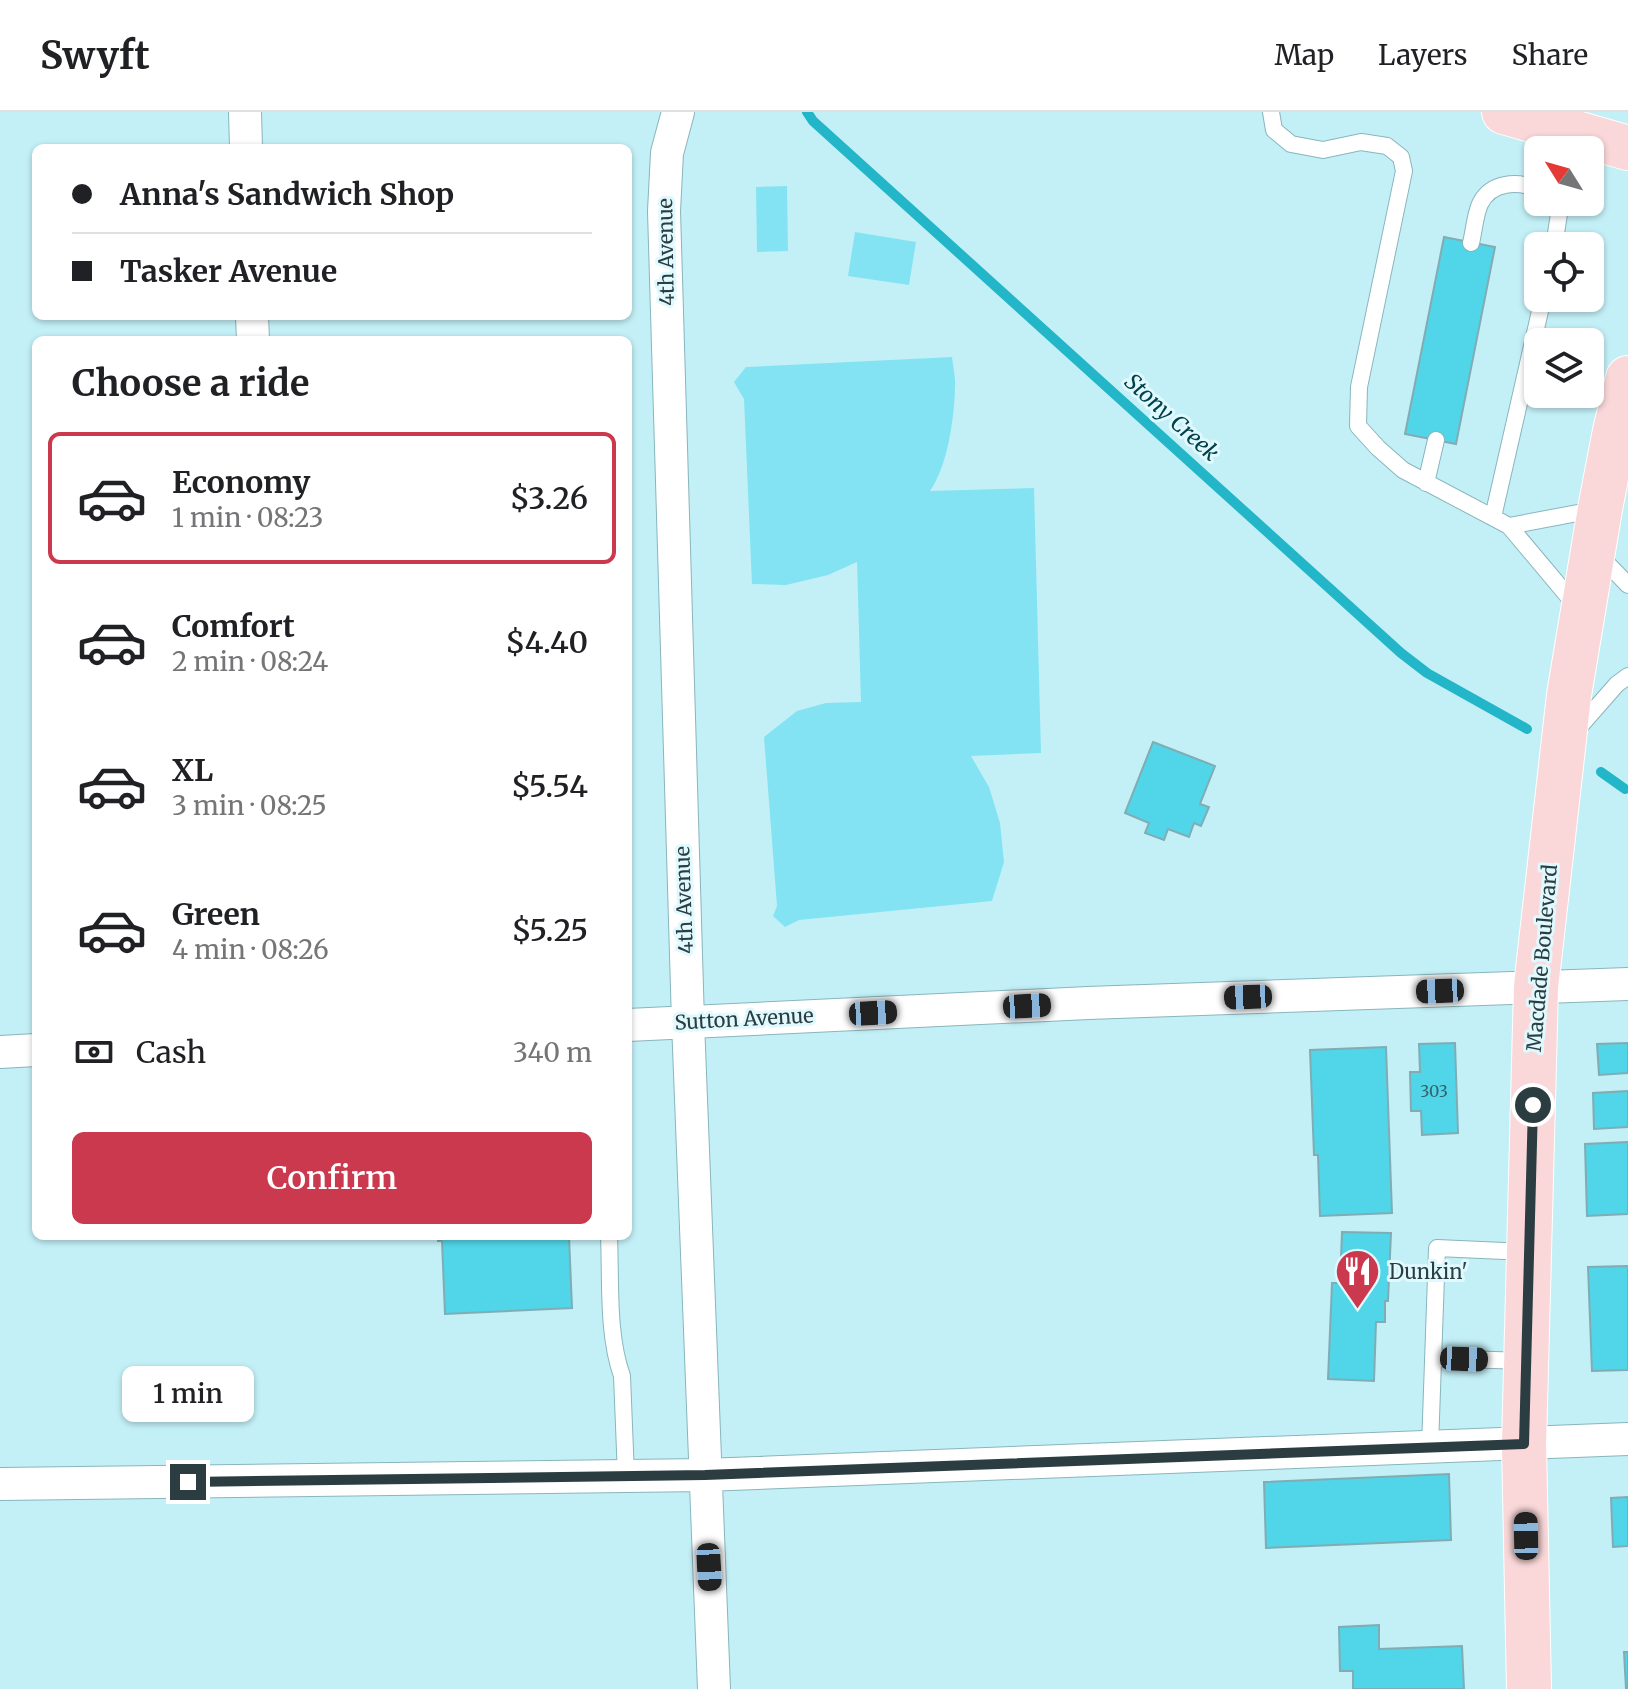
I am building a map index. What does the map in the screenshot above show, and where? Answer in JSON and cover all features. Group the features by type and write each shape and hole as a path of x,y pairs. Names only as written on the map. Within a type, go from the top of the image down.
{"main road":[{"path":"1509,113 1628,148"},
{"name":"Macdade Boulevard","path":"1529,1689 1524,1444 1536,987 1569,695 1615,431 1628,378"}],"street":[{"path":"245,112 246,144"},
{"name":"4th Avenue","path":"678,112 667,153 664,211 688,1022 714,1689"},
{"name":"Sutton Avenue","path":"632,1025 1073,1003 1628,984"},
{"path":"0,1052 32,1050"},
{"path":"0,1484 705,1475 1628,1439"}],"lane":[{"path":"1271,112 1274,130 1291,144 1323,150 1361,142 1387,146 1401,157 1404,171 1359,387 1358,426 1403,470 1509,526 1583,614"},
{"path":"1471,243 1481,203 1491,191 1504,184 1524,184"},
{"path":"1493,517 1540,312"},
{"path":"1426,483 1436,440"},
{"path":"1509,526 1597,530 1628,585"},
{"path":"1563,746 1617,684 1628,676"},
{"path":"609,1240 613,1341 622,1376 626,1476"},
{"path":"1430,1447 1437,1248 1529,1252"},
{"path":"1433,1358 1526,1361"}],"shaded area":[{"path":"787,186 788,251 757,252 756,187"},
{"path":"855,232 916,242 909,285 848,276"},
{"path":"952,357 955,384 951,427 946,455 930,491 1034,488 1041,753 971,756 989,787 1000,823 1004,862 992,901 799,920 785,927 773,916 777,906 764,737 797,711 826,703 861,702 857,562 828,575 786,585 752,584 744,399 734,382 746,367"}],"building":[{"path":"1444,237 1495,247 1456,444 1405,434"},
{"path":"1153,742 1215,766 1200,804 1209,807 1201,826 1194,823 1189,837 1168,829 1164,840 1145,833 1149,823 1125,813"},
{"path":"1455,1043 1458,1133 1422,1135 1421,1111 1411,1111 1410,1072 1420,1072 1419,1044"},
{"path":"1628,1043 1628,1073 1599,1075 1597,1044"},
{"path":"1386,1047 1392,1213 1320,1216 1310,1050"},
{"path":"1628,1091 1628,1127 1594,1129 1593,1093"},
{"path":"1628,1142 1628,1214 1587,1216 1585,1144"},
{"name":"Dunkin'","path":"1342,1232 1391,1233 1388,1301 1385,1301 1385,1322 1376,1322 1374,1381 1328,1379 1332,1283 1340,1283"},
{"path":"569,1240 572,1308 445,1314 442,1241 438,1241"},
{"path":"1628,1266 1628,1370 1592,1371 1588,1267"},
{"path":"1449,1474 1451,1540 1266,1548 1264,1482"},
{"path":"1628,1497 1628,1546 1613,1547 1611,1498"},
{"path":"1379,1625 1379,1649 1462,1646 1464,1689 1353,1689 1353,1671 1340,1671 1339,1627"},
{"path":"1624,1652 1628,1652 1628,1689 1626,1689"}],"waterway":[{"name":"Stony Creek","path":"807,112 813,121 1401,653 1427,673 1527,729"},
{"name":"Stony Creek","path":"1601,772 1625,789"}],"place":[{"name":"Dunkin'","path":"1358,1311"}],"route":[{"path":"188,1482 705,1475 1524,1444 1533,1105"}]}
